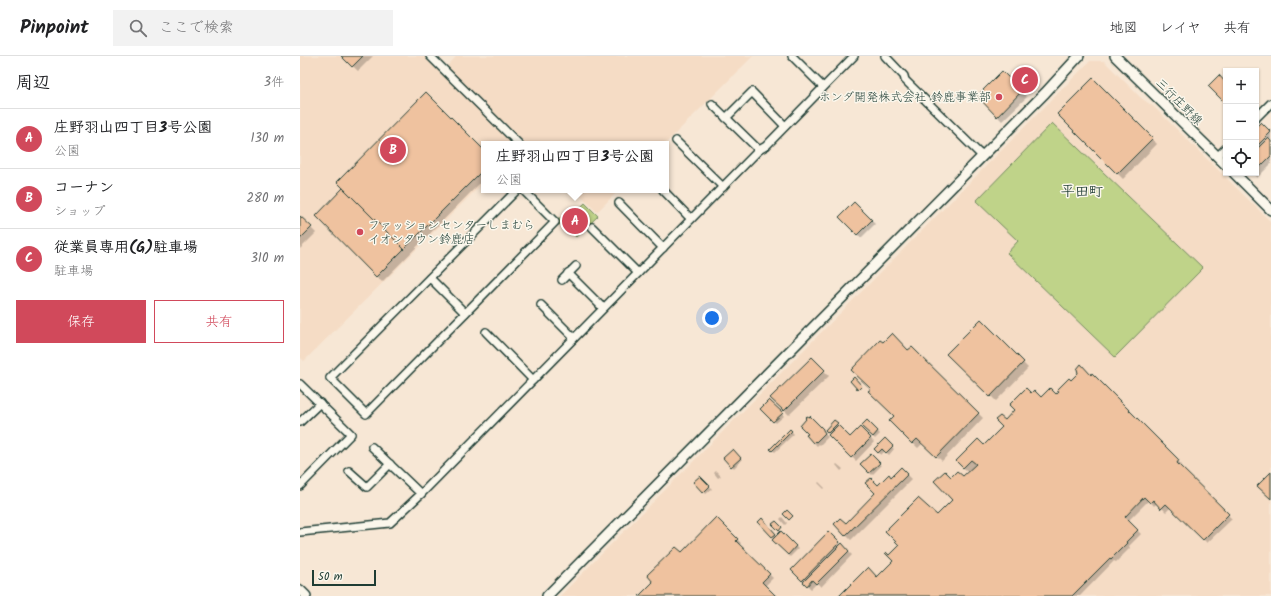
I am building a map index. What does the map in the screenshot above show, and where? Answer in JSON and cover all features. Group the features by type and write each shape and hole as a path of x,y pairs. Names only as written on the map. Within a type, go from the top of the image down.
{"street":[{"path":"430,56 516,141"},
{"path":"792,56 823,87"},
{"path":"300,532 390,523 421,494 759,150 766,146 854,56"},
{"path":"885,56 904,76 905,80 982,156"},
{"path":"547,596 1079,56"},
{"name":"三行庄野線","path":"1116,56 1223,162"},
{"path":"726,118 752,92 785,126"},
{"path":"1259,115 1271,103"},
{"path":"712,104 759,150"},
{"path":"676,141 723,187"},
{"path":"1218,156 1223,151"},
{"path":"1237,176 1271,210"},
{"path":"514,193 330,378 366,414 555,222 526,193"},
{"path":"666,193 691,219"},
{"path":"619,203 663,248"},
{"path":"592,227 638,273"},
{"path":"562,280 576,266"},
{"path":"568,273 603,308"},
{"path":"430,278 465,313"},
{"path":"541,305 574,338"},
{"path":"486,332 533,380"},
{"path":"300,384 351,434 300,486"},
{"path":"300,422 320,403"},
{"path":"372,447 421,494"},
{"path":"349,471 367,488 390,464"},
{"path":"300,590 306,596"}],"shaded area":[{"path":"300,56 424,56 441,72 457,56 753,56 668,141 481,141 481,185 304,361 300,357"},
{"path":"1090,61 1104,61 1141,98 1154,107 1271,222 1271,596 560,596"},
{"path":"577,193 616,193 597,212"}],"green space":[{"path":"1052,123 1203,268 1115,357 1007,253 1018,241 976,201"},
{"path":"585,203 598,216 576,237 563,224 558,225 557,218 569,218"}],"building":[{"path":"341,56 363,56 352,67"},
{"path":"1002,71 1022,91 997,117 977,96"},
{"path":"1219,75 1223,80 1223,101 1208,86"},
{"path":"1093,78 1153,138 1117,174 1057,114"},
{"path":"426,92 481,147 481,172 404,249 337,182"},
{"path":"1261,122 1271,132 1259,144 1259,140 1259,124"},
{"path":"1268,138 1271,141 1271,156 1259,168 1259,147"},
{"name":"ファッションセンターしまむら イオンタウン鈴鹿店","path":"343,188 404,249 376,277 316,216"},
{"path":"854,202 872,220 857,235 839,217"},
{"path":"300,216 312,227 300,239"},
{"path":"981,319 1024,362 990,397 946,354"},
{"path":"892,333 908,350 912,347 979,413 936,457 917,439 912,444 889,421 894,416 868,391 871,389 851,370 880,340 883,342"},
{"path":"812,357 825,370 784,411 770,398"},
{"path":"1081,364 1091,375 1092,373 1179,460 1177,463 1229,514 1203,540 1166,504 1161,509 1153,500 1150,503 1144,497 1125,517 1138,530 1111,559 1110,558 1072,596 839,596 868,567 877,577 893,561 885,553 886,552 889,555 899,545 885,531 918,498 937,515 952,500 934,481 945,471 951,477 957,471 963,476 976,464 971,460 963,468 956,461 978,439 984,445 1002,427 995,420 1000,416 1005,420 1014,410 1009,405 1026,388 1031,393 1034,390 1041,397 1050,388 1056,394 1059,391 1057,390 1069,378 1071,380 1078,373 1077,369"},
{"path":"854,377 862,386 858,390 850,381"},
{"path":"769,400 783,413 773,422 760,409"},
{"path":"807,416 810,416 825,433 813,443 806,435 808,434 800,426"},
{"path":"834,420 838,423 828,433 825,430"},
{"path":"867,420 878,431 873,437 861,426"},
{"path":"838,425 850,437 860,427 871,438 851,458 828,435"},
{"path":"790,429 792,431 772,451 770,449"},
{"path":"885,438 893,446 886,453 882,449 878,453 874,449"},
{"path":"733,449 741,458 731,467 723,458"},
{"path":"871,454 880,463 869,473 860,464"},
{"path":"901,467 908,474 845,536 834,524 840,518 846,523 875,493 865,483 871,478 878,485 889,474 891,477"},
{"path":"1271,472 1271,499 1257,486"},
{"path":"700,476 710,486 703,493 693,482"},
{"path":"787,510 793,516 789,520 783,514"},
{"path":"716,517 738,539 736,541 770,574 762,582 776,596 639,596 653,582 647,575 676,547 682,552"},
{"path":"762,518 776,534 772,537 758,522"},
{"path":"776,521 782,527 779,531 772,524"},
{"path":"781,531 796,546 788,555 772,540"},
{"path":"829,531 840,542 802,581 791,570"},
{"path":"842,543 849,551 816,584 812,580 807,586 803,582"}],"place":[{"name":"従業員専用(G)駐車場","path":"1025,80"},
{"name":"ホンダ開発株式会社 鈴鹿事業部","path":"999,97"},
{"name":"コーナン","path":"393,150"},
{"name":"庄野羽山四丁目3号公園","path":"575,221"},
{"name":"ファッションセンターしまむら イオンタウン鈴鹿店","path":"360,232"}],"district":[{"name":"平田町","path":"1082,192"}]}
